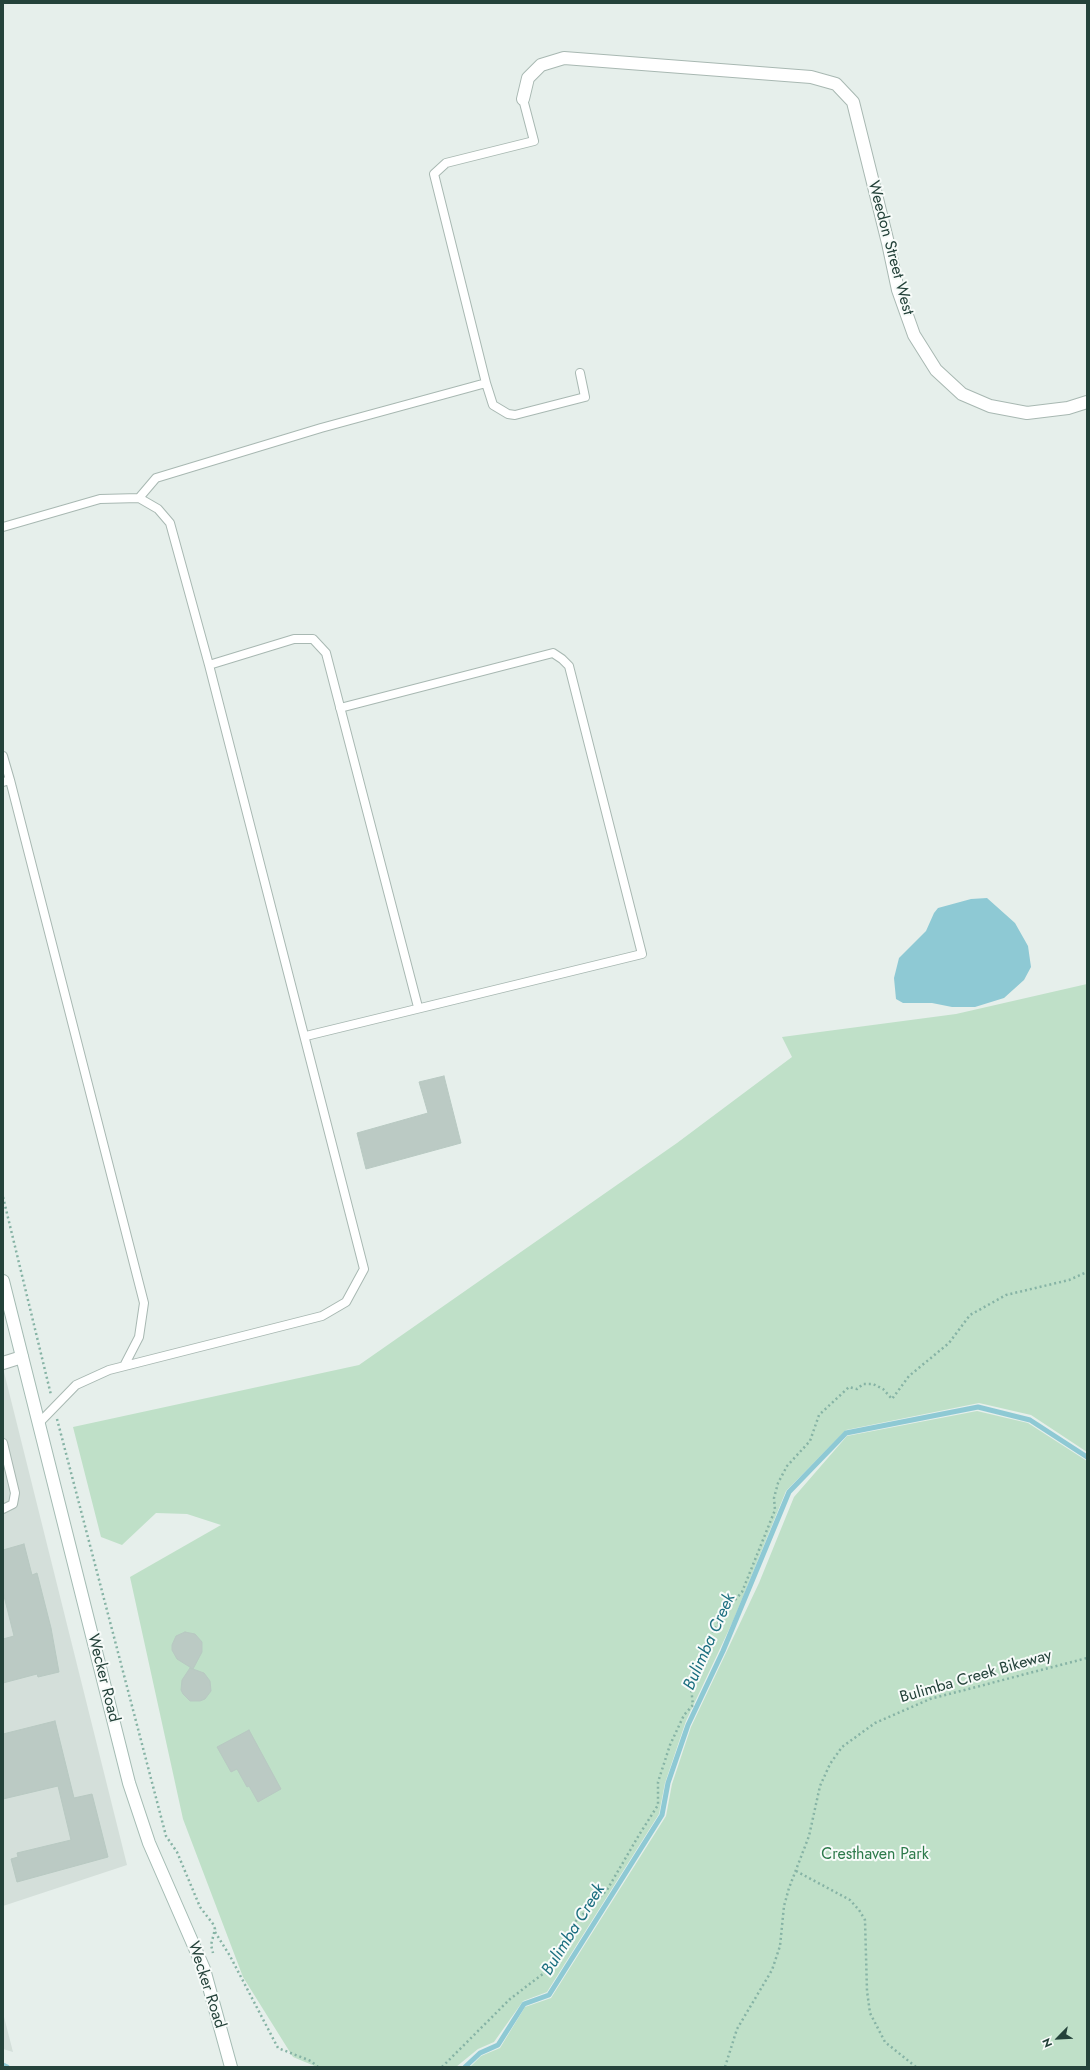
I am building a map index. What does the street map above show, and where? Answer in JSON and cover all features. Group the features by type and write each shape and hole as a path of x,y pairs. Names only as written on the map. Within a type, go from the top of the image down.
{"street":[{"name":"Weedon Street West","path":"523,99 528,78 541,65 564,58 811,77 836,84 853,102 888,243 898,290 914,334 936,370 962,394 990,406 1027,413 1068,408 1087,402"},
{"name":"Wecker Road","path":"3,1281 129,1783 149,1842 204,1969 231,2067"},
{"path":"3,1363 22,1357"}],"lane":[{"path":"523,99 534,141 446,163 434,174 486,383 493,405 508,414 515,415 585,397 580,372"},
{"path":"139,498 156,478 321,428 486,383"},
{"path":"3,527 100,499 139,498 158,509 170,523 209,665 306,1036 364,1269 346,1302 322,1316 109,1370 76,1385 39,1423"},
{"path":"209,665 294,639 313,638 326,653 418,1007"},
{"path":"306,1036 418,1007 642,954 569,666 553,653 340,708"},
{"path":"3,756 6,781 144,1303 140,1337 124,1366"},
{"path":"3,1443 15,1493 13,1504 3,1509"}],"path":[{"path":"3,1197 54,1406 166,1836 177,1852 200,1907 214,1924 211,1944 215,1960"},
{"path":"442,2067 510,1999 548,1970 565,1947 576,1921 607,1890 658,1806 658,1782 670,1745 684,1715 693,1705 690,1679 706,1643 727,1609 742,1592 775,1510 774,1498 778,1483 787,1466 810,1441 820,1415 849,1387 857,1389 863,1384 873,1384 883,1389 892,1399 909,1376 949,1343 970,1315 1006,1295 1070,1280 1087,1272"},
{"name":"Bulimba Creek Bikeway","path":"725,2067 737,2030 772,1970 780,1946 784,1906 789,1888 809,1836 822,1780 830,1764 842,1747 859,1734 899,1711 930,1699 1087,1658"},
{"path":"796,1871 850,1900 859,1910 865,1920 867,1991 870,2013 885,2042 916,2067"},
{"path":"214,1932 230,1956 278,2048 311,2061 318,2067"}],"shaded area":[{"path":"3,1368 127,1865 3,1906"},
{"path":"3,2013 13,2052 3,2049"}],"green space":[{"path":"1087,984 1087,1452 1031,1415 979,1403 846,1430 786,1491 733,1621 686,1721 665,1783 659,1814 547,1992 523,2001 494,2042 478,2049 456,2067 317,2067 293,2057 243,1977 183,1819 130,1577 221,1525 187,1514 156,1513 122,1545 101,1537 73,1427 359,1365 677,1143 792,1057 782,1037 956,1014"},
{"name":"Cresthaven Park","path":"977,1411 1028,1423 1087,1461 1087,2067 470,2067 481,2056 500,2048 525,2007 551,1998 666,1816 672,1784 691,1727 759,1583 794,1497 847,1436"}],"water":[{"path":"987,898 1015,923 1028,946 1031,967 1024,980 1004,998 975,1007 952,1007 932,1003 903,1003 896,999 894,978 899,958 926,931 934,913 938,908 971,899"}],"building":[{"path":"444,1076 461,1143 366,1169 357,1133 428,1113 419,1082"},
{"path":"24,1544 32,1575 37,1573 51,1628 59,1672 38,1677 37,1674 3,1683 3,1639 14,1636 3,1592 3,1550"},
{"path":"185,1632 195,1634 202,1642 202,1652 193,1669 177,1659 172,1650 172,1645 176,1636"},
{"path":"190,1668 204,1673 210,1681 211,1691 205,1699 200,1701 190,1701 181,1690 182,1680"},
{"path":"55,1721 74,1798 92,1794 108,1857 17,1882 11,1859 18,1857 17,1853 71,1840 58,1786 3,1799 3,1734"},
{"path":"249,1730 281,1789 258,1802 249,1786 247,1787 237,1769 231,1772 217,1747"}],"waterway":[{"name":"Bulimba Creek","path":"465,2067 480,2053 498,2045 524,2004 549,1995 662,1815 668,1783 688,1725 723,1651 789,1492 846,1433 978,1407 1030,1420 1087,1457"},
{"name":"Bulimba Creek","path":"3,2065 7,2067"}]}
